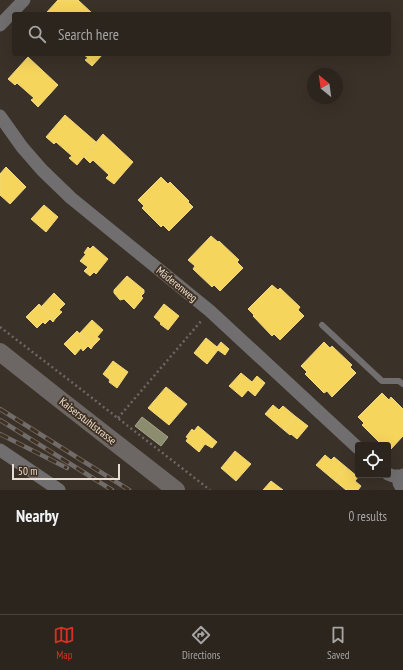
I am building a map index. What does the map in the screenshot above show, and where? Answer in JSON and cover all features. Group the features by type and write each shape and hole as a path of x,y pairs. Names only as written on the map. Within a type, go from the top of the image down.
{"main road":[{"name":"Kaiserstuhlstrasse","path":"0,352 176,490"}],"street":[{"path":"13,12 24,0"},
{"path":"0,26 12,13"},
{"name":"Mäderenweg","path":"0,116 22,147 42,170 71,198 210,310 355,445"},
{"path":"0,450 59,490"},
{"path":"391,475 402,475 399,484 402,490"}],"lane":[{"path":"322,325 382,381 399,381 403,384"}],"path":[{"path":"118,418 210,310"},
{"path":"0,327 210,490"}],"building: Homes":[{"path":"58,0 78,0 91,12 47,12"},
{"path":"86,56 101,56 92,66 85,60 88,58"},
{"path":"28,57 58,85 38,107 31,100 34,98 17,83 15,85 8,79"},
{"path":"65,115 96,142 77,165 69,158 72,156 56,142 54,144 46,137"},
{"path":"103,134 133,162 114,184 106,178 109,175 93,160 90,163 84,157"},
{"path":"6,167 26,187 10,204 0,195 0,174"},
{"path":"161,177 168,184 170,182 193,207 169,231 163,225 161,227 142,208 144,206 138,200"},
{"path":"44,205 58,217 46,232 31,219"},
{"path":"211,236 218,242 219,241 239,260 237,262 243,268 220,291 214,285 212,287 193,269 195,266 188,260"},
{"path":"93,246 108,259 96,274 94,272 90,276 84,271 88,267 80,261 86,254 84,253 88,247 90,249"},
{"path":"127,276 144,290 144,293 141,296 143,298 134,309 124,299 120,300 114,293 114,290"},
{"path":"272,285 278,290 280,288 300,307 298,310 304,316 280,340 274,334 272,336 248,309"},
{"path":"54,293 65,304 59,310 62,312 55,319 41,307"},
{"path":"39,304 55,319 53,322 50,319 45,324 43,322 37,328 26,317"},
{"path":"164,304 179,316 168,330 154,317"},
{"path":"92,320 103,330 97,337 100,339 93,346 79,334"},
{"path":"77,331 93,346 91,349 88,346 83,351 81,348 75,355 64,344"},
{"path":"206,338 217,347 221,342 229,349 225,355 218,350 207,364 194,353"},
{"path":"324,342 330,348 332,346 352,365 350,367 356,373 332,397 327,391 324,393 305,374 307,372 301,366"},
{"path":"113,361 128,372 117,388 109,382 110,380 103,374"},
{"path":"241,373 252,382 257,376 265,383 255,396 248,390 242,397 229,386"},
{"path":"166,387 187,404 169,425 148,408"},
{"path":"382,393 389,400 391,397 403,409 403,436 391,449 391,442 379,442 362,425 364,423 358,417"},
{"path":"273,405 279,410 283,406 295,416 284,430 265,414"},
{"path":"295,416 308,426 297,439 284,430"},
{"path":"198,426 217,442 212,448 205,444 199,452 186,441 188,438 186,437 192,429 194,431"},
{"path":"235,451 251,464 236,481 221,468"},
{"path":"325,455 331,460 334,457 346,467 335,481 316,465"},
{"path":"346,467 355,474 355,478 357,478 355,481 361,486 358,490 346,490 335,481"},
{"path":"271,481 283,490 263,490"}],"building: Industry":[{"path":"142,417 168,437 161,446 135,426"}],"railway":[{"path":"0,409 129,490"},
{"path":"0,420 112,490"},
{"path":"0,434 67,468"}]}
